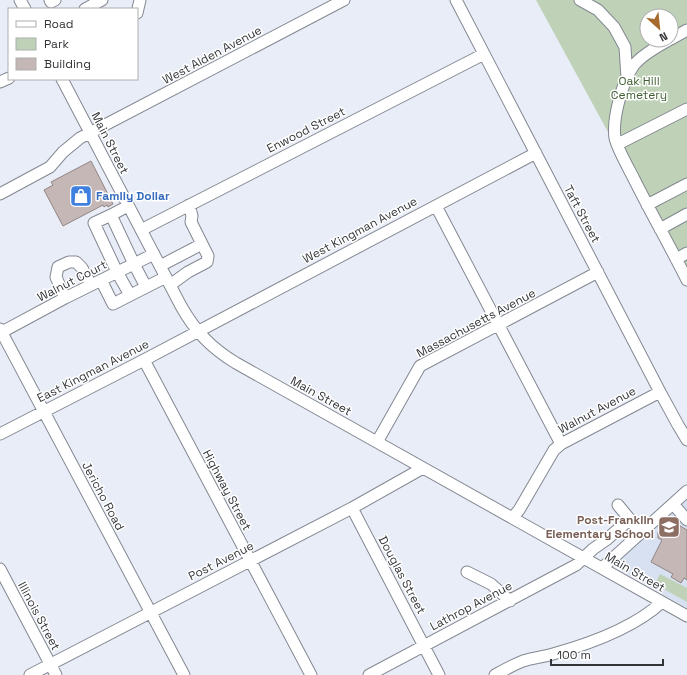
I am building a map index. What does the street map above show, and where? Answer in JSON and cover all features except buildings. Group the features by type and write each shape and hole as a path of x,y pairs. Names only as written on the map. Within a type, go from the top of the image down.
{"street":[{"path":"50,0 51,2 55,0"},
{"name":"West Alden Avenue","path":"0,194 50,167 63,152 80,138 344,0"},
{"name":"Taft Street","path":"456,0 660,392 687,440"},
{"path":"580,0 596,5 614,27 625,46 631,52 644,56"},
{"path":"625,46 627,79"},
{"path":"654,48 635,64 623,86 616,115 615,138 647,205 687,280"},
{"name":"Enwood Street","path":"141,230 484,54"},
{"name":"Main Street","path":"63,80 189,319 198,331 225,356 687,616"},
{"path":"618,144 687,109"},
{"name":"West Kingman Avenue","path":"198,331 536,153"},
{"path":"647,205 687,184"},
{"path":"65,298 56,277 58,267 69,262 76,262 113,304 146,287 168,281 207,262 208,256 191,222 192,216 189,205"},
{"path":"128,206 94,223 117,272 130,295"},
{"path":"436,206 561,444"},
{"path":"660,229 687,214"},
{"path":"111,215 146,287"},
{"path":"160,266 202,244"},
{"path":"676,259 687,253"},
{"name":"Walnut Court","path":"1,330 154,254"},
{"name":"Massachusetts Avenue","path":"377,442 420,366 598,272"},
{"name":"Jericho Road","path":"1,330 184,675"},
{"name":"East Kingman Avenue","path":"0,434 198,331"},
{"name":"Highway Street","path":"144,360 311,675"},
{"name":"Walnut Avenue","path":"513,517 519,510 554,450 561,444 660,392"},
{"name":"Post Avenue","path":"30,675 352,508 423,468"},
{"path":"602,568 687,491"},
{"path":"673,504 687,520"},
{"path":"618,505 641,532"},
{"name":"Douglas Street","path":"352,508 440,675"},
{"name":"Lathrop Avenue","path":"369,675 576,565 630,519"},
{"name":"Illinois Street","path":"0,569 56,675"},
{"path":"467,572 491,584 510,600"},
{"path":"495,675 522,662 553,654 606,636 654,609 662,602"}],"shaded area":[{"name":"Post-Franklin Elementary School","path":"687,495 687,608 619,569 615,564"}],"green space":[{"name":"Oak Hill Cemetery","path":"536,0 687,0 687,277"},
{"path":"660,574 687,588 687,602 655,584"}],"place":[{"name":"Family Dollar","path":"81,196"},
{"name":"Post-Franklin Elementary School","path":"669,527"}]}
